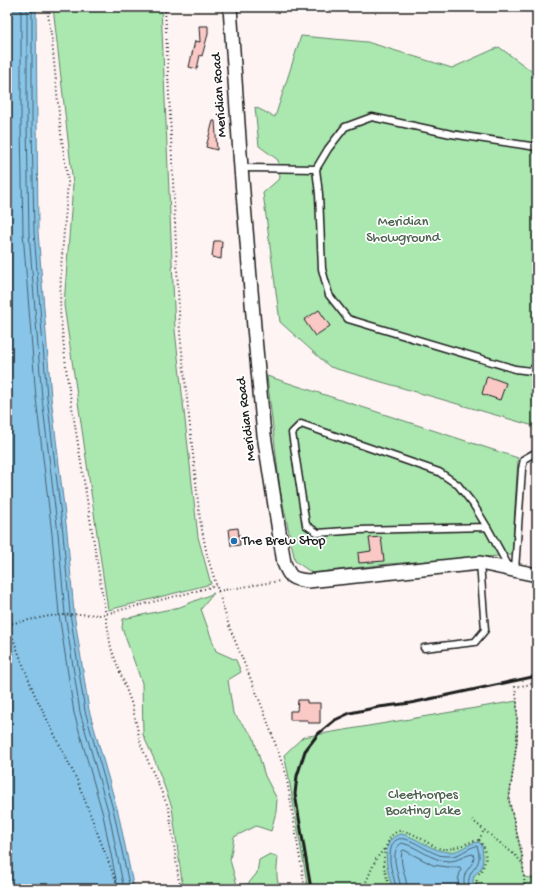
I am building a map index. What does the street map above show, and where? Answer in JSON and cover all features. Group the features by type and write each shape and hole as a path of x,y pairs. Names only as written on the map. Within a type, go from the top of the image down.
{"street":[{"name":"Meridian Road","path":"230,7 241,168 264,435 284,563 288,573 295,579"},
{"path":"295,579 308,581 480,563 537,574"}],"lane":[{"path":"537,147 451,134 372,117 345,127 328,149 316,169 319,194 322,269 329,295 348,319 515,369 531,371 537,366"},
{"path":"241,168 316,169"},
{"path":"487,527 318,533 306,525 292,433 301,424 439,472 458,485 473,504 513,569"},
{"path":"513,569 524,459 534,454 537,455"},
{"path":"424,648 475,642 485,630 480,563"}],"path":[{"path":"47,7 52,40 61,134 68,182 61,268 60,311 67,376 111,648 132,705 142,745 169,809 180,889"},
{"path":"165,7 180,333 200,520 207,555 229,626 263,710 286,774 305,889"},
{"path":"218,591 295,579"},
{"path":"119,889 77,780 34,693 7,624 50,616 105,614 216,586"},
{"path":"525,889 523,864 509,800 517,740 517,701 515,687 537,683"},
{"path":"472,820 516,856 523,864"},
{"path":"479,840 484,830"},
{"path":"390,889 383,867 388,840 393,834 399,831 412,834 431,845 442,849 454,848 471,841 479,840"},
{"path":"476,889 476,876 483,868 486,858 484,847 479,840"},
{"path":"363,889 376,859 386,848"}],"green space":[{"path":"53,7 161,7 175,330 198,537 211,584 108,610 64,305 73,184"},
{"name":"Meridian Showground","path":"301,36 367,42 452,68 499,47 537,75 537,427 330,367 280,322 263,193 280,178 278,160 259,146 255,107 275,117"},
{"path":"267,376 518,458 512,555 388,564 312,573 295,561 280,489"},
{"path":"214,593 201,609 216,651 236,660 241,672 228,680 233,713 253,736 265,776 277,799 276,812 271,831 256,826 234,837 230,860 237,885 248,884 257,873 259,860 270,854 278,857 277,878 281,889 183,889 172,807 155,761 143,735 142,683 122,628 123,619 180,607"},
{"name":"Cleethorpes Boating Lake","path":"517,701 517,740 509,800 522,855 524,877 537,879 537,889 308,889 284,755 303,737"}],"water":[{"path":"7,7 36,7 38,232 51,397 67,532 74,613 89,710 118,812 134,889 7,889"},
{"path":"402,834 414,838 437,850 450,852 454,852 475,842 479,842 482,845 483,858 482,867 474,876 474,889 393,889 387,866 387,849 389,842 394,837"}],"building":[{"path":"199,26 208,26 208,34 202,56 200,55 197,69 189,67 195,41 200,42"},
{"path":"213,121 215,121 217,150 206,147"},
{"path":"214,241 222,241 221,259 212,257"},
{"path":"319,310 330,326 315,336 304,320"},
{"path":"487,376 506,383 500,400 482,394"},
{"path":"238,528 240,545 231,546 229,529"},
{"path":"381,537 384,561 359,563 358,553 371,551 369,538"},
{"path":"298,700 307,700 307,703 320,703 320,723 308,723 308,720 290,720 290,711 297,711"}],"railway":[{"path":"311,889 295,794 297,776 305,751 318,734 335,720 350,713 379,707 411,703 537,676"}],"place":[{"name":"The Brew Stop","path":"234,541"}]}
